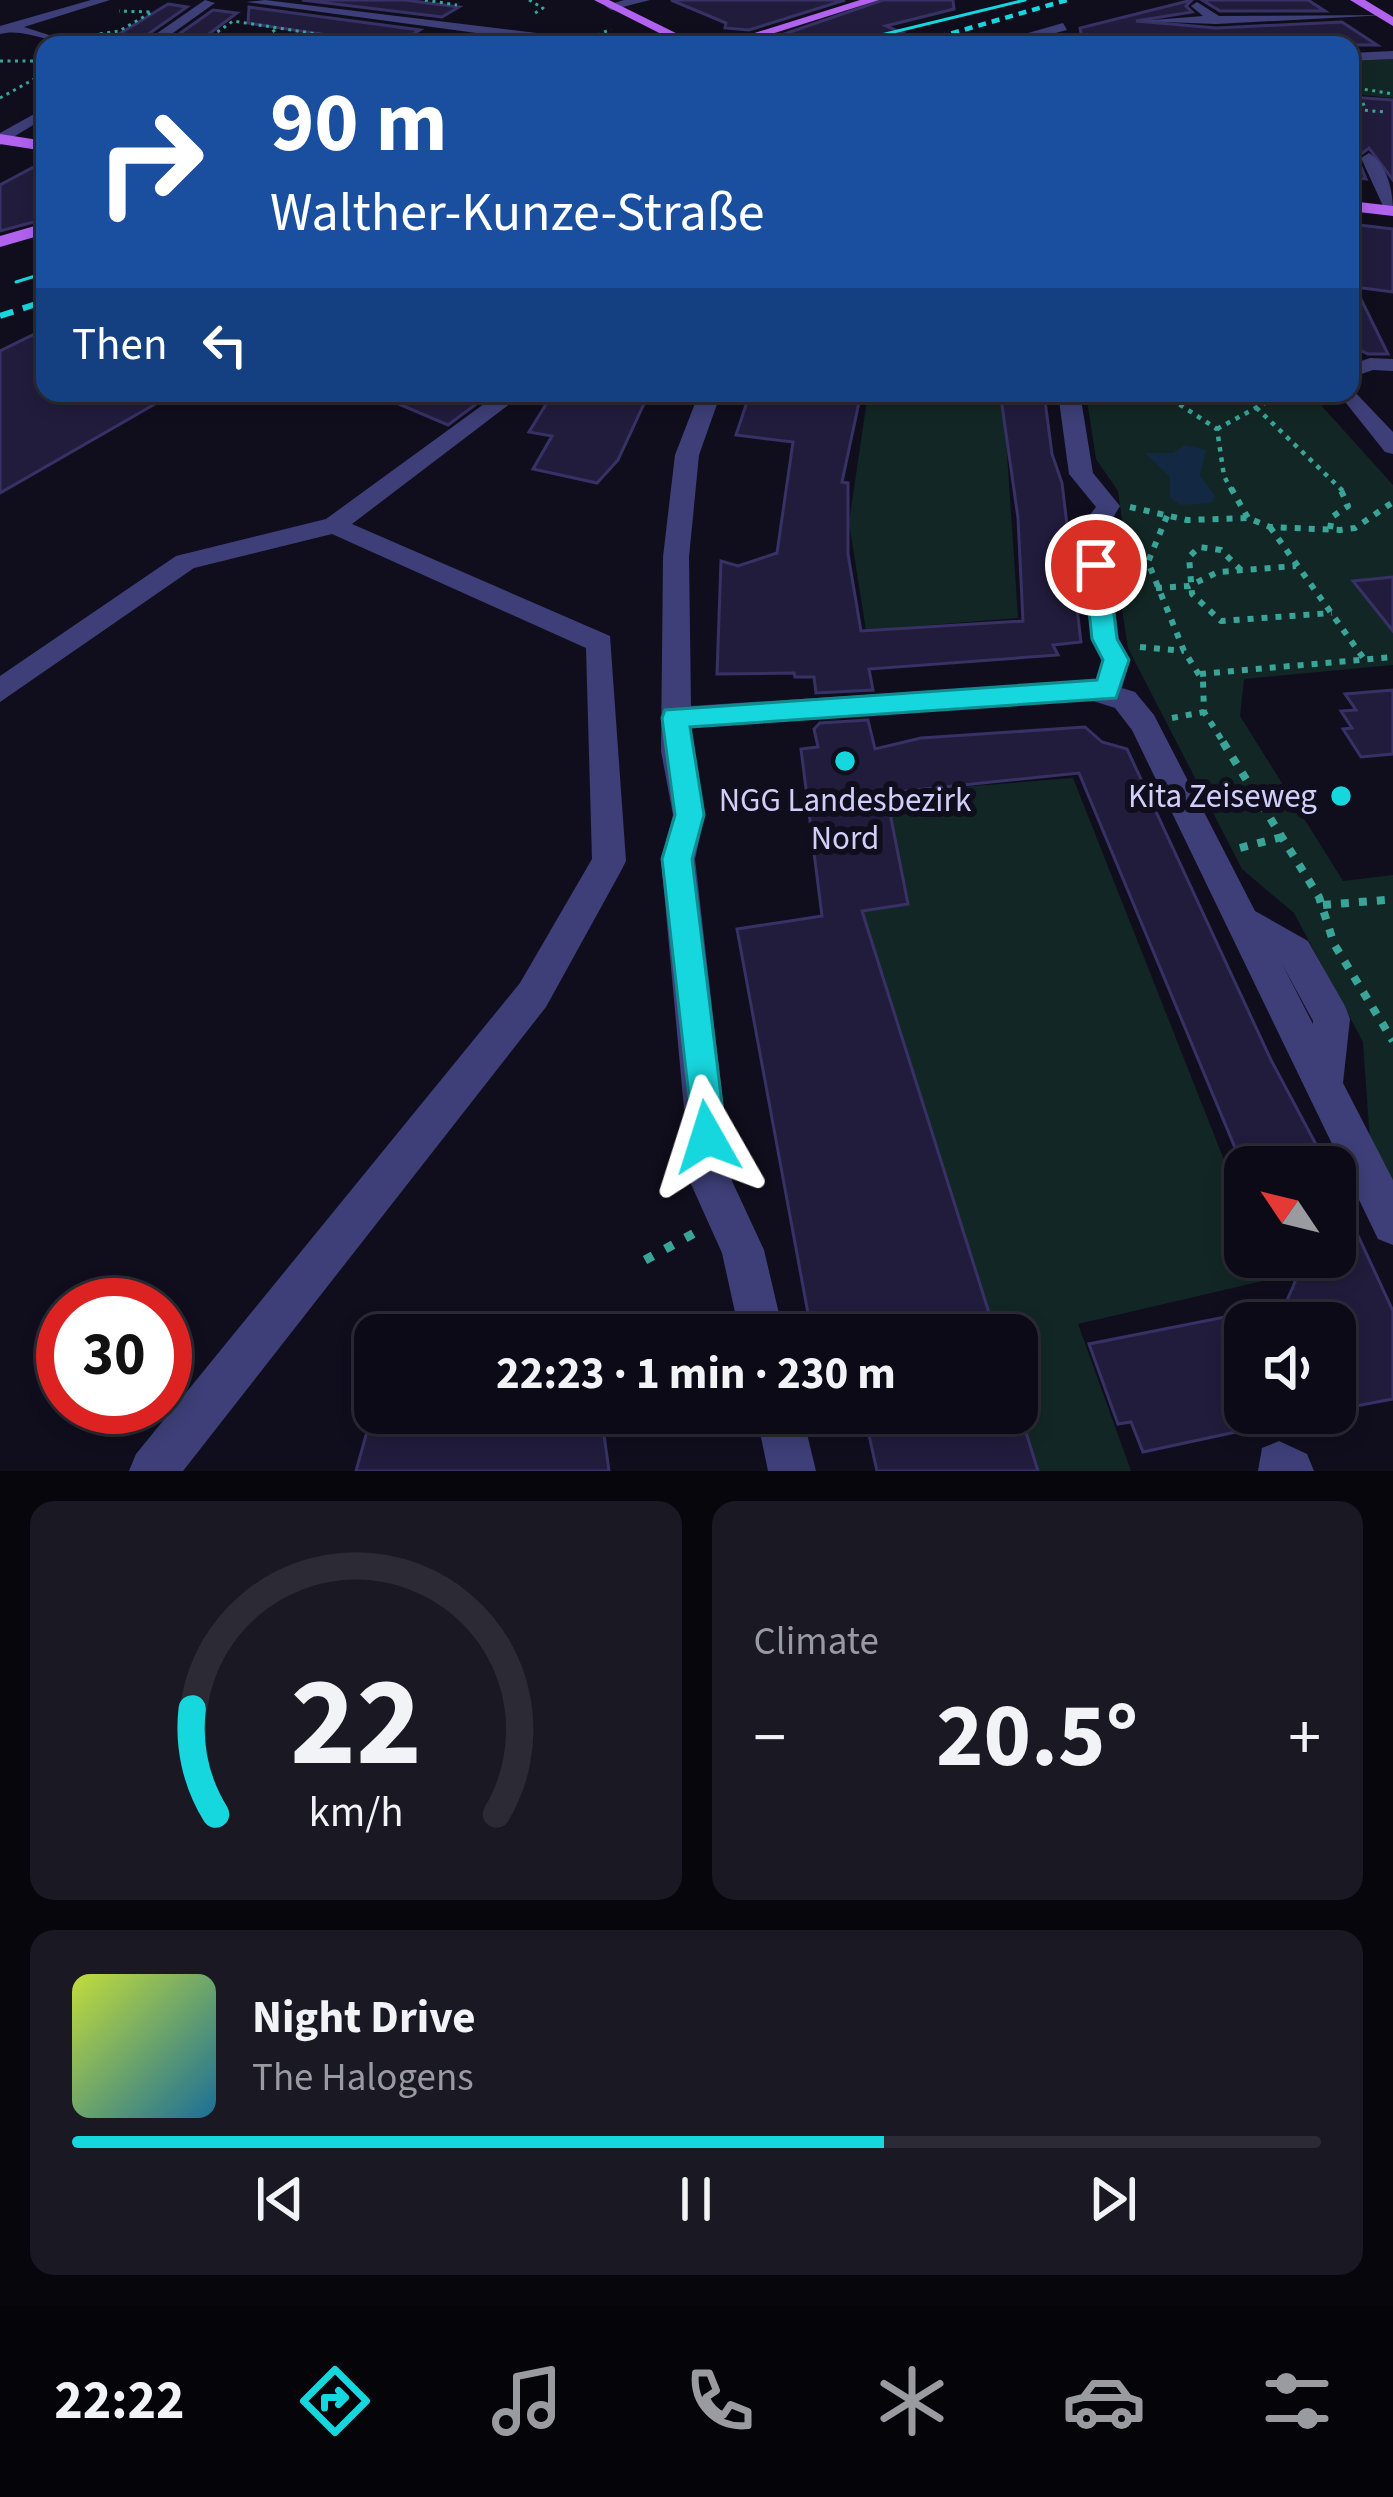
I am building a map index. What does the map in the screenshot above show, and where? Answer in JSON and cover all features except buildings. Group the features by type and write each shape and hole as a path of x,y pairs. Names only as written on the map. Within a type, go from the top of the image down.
{"main road":[{"path":"754,36 873,0"},
{"path":"1356,0 1387,19"},
{"path":"610,6 650,36"},
{"path":"610,6 677,36"},
{"path":"778,36 826,15"},
{"path":"1,139 36,145"},
{"path":"1359,207 1393,209"},
{"path":"0,242 36,231"}],"street":[{"path":"44,0 73,9"},
{"path":"5,28 104,0"},
{"path":"182,0 226,1"},
{"path":"304,8 319,0"},
{"path":"610,6 644,0"},
{"path":"245,1 488,36"},
{"path":"245,1 486,36"},
{"path":"160,36 209,3"},
{"path":"1197,6 1224,21"},
{"path":"1147,21 1387,19"},
{"path":"1028,36 1063,27"},
{"path":"5,28 37,36"},
{"path":"1359,57 1393,55"},
{"path":"1,139 36,118"},
{"path":"1370,158 1393,209"},
{"path":"1359,369 1393,365"},
{"path":"0,691 185,562 334,526 501,402"},
{"path":"707,402 681,487 675,718 689,815 677,859 712,1184 743,1250 757,1314"},
{"path":"1070,402 1081,474 1108,506 1104,519 1092,528 1105,639 1116,668 1107,691"},
{"path":"1356,402 1393,447"},
{"path":"153,1471 533,995 609,861 601,644 334,526"},
{"path":"675,718 1087,688 1107,691 1133,707 1243,922 1296,952 1332,1019 1324,1084 1393,1224"},
{"path":"784,1434 792,1471"}],"path":[{"path":"529,0 543,8 529,17"},
{"path":"85,36 99,30 119,32 152,12 121,10 99,30"},
{"path":"212,36 233,22 330,36"},
{"path":"72,25 91,32"},
{"path":"266,36 278,28"},
{"path":"596,36 611,29"},
{"path":"25,64 36,58"},
{"path":"1,62 36,62"},
{"path":"0,98 36,79"},
{"path":"1359,89 1393,94"},
{"path":"1359,92 1366,110"},
{"path":"10,94 22,96"},
{"path":"1359,110 1385,112"},
{"path":"1174,402 1217,429 1224,476 1248,518"},
{"path":"1248,402 1346,493 1348,506 1332,517 1330,529"},
{"path":"1217,429 1266,402"},
{"path":"1108,506 1167,516 1248,518 1270,526 1330,529 1355,528 1393,502"},
{"path":"1167,516 1149,550 1156,588 1172,613 1184,651 1200,674 1207,719 1233,751 1323,905 1334,944 1393,1041"},
{"path":"1270,526 1364,659"},
{"path":"1241,570 1221,550 1199,547 1189,557 1189,586 1208,613 1227,622 1332,613"},
{"path":"1156,588 1189,586 1218,572 1296,566"},
{"path":"1113,652 1139,647 1184,651"},
{"path":"1200,674 1393,657"},
{"path":"1218,872 1228,868 1238,849 1247,844 1282,837"},
{"path":"1323,905 1385,900"},
{"path":"645,1260 726,1216"}],"green space":[{"path":"1393,59 1393,98 1359,95 1359,61"},
{"path":"867,402 1004,402 1018,618 866,630 849,523"},
{"path":"1087,402 1318,402 1393,485 1393,665 1244,679 1240,716 1343,881 1393,875 1393,1195 1371,1154 1363,1042 1294,913 1242,869 1128,648 1114,557 1123,526 1118,491 1096,459"},
{"path":"1073,778 1224,1160 1224,1278 1271,1279 1078,1324 1131,1471 1037,1471 1026,1434 1038,1434 1038,1314 988,1314 862,911 908,903 887,793"}],"water":[{"path":"1185,445 1206,450 1200,476 1215,496 1211,503 1181,505 1169,497 1170,477 1145,453 1173,453"}],"tram line":[{"path":"877,36 1025,0"},
{"path":"16,282 36,276"}],"railway":[{"path":"942,36 1067,0"},
{"path":"0,316 36,304"}],"place":[{"name":"NGG Landesbezirk Nord","path":"845,761"},
{"name":"Kita Zeiseweg","path":"1341,796"}],"route":[{"path":"707,1137 677,859 689,815 676,751 675,718 1087,688 1107,691 1116,660 1105,639 1096,565"}]}
